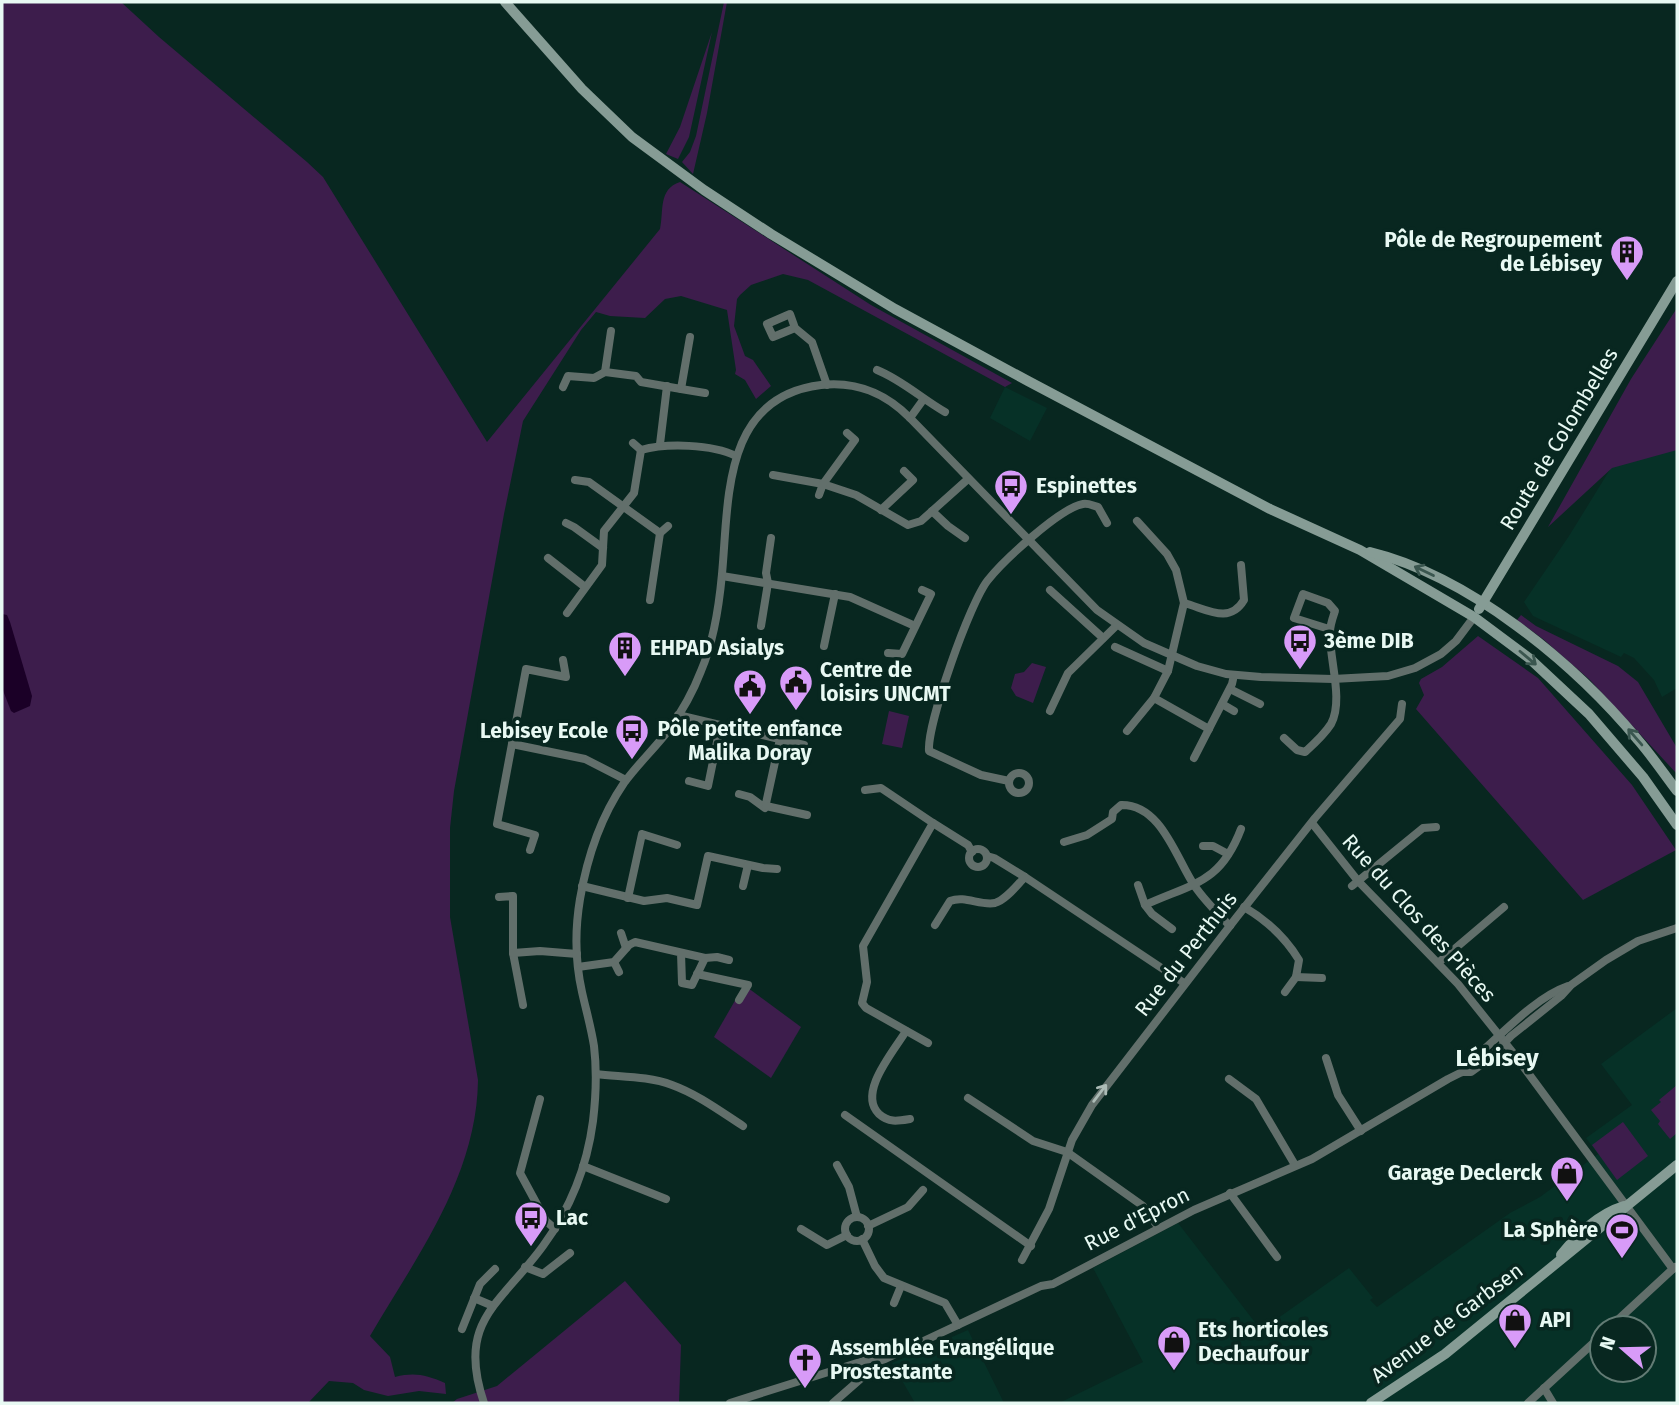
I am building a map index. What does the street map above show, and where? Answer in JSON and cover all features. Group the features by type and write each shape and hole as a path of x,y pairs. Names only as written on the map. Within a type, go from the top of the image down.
{"main road":[{"path":"505,2 582,89 632,136 704,190 771,234 895,309 1270,509 1360,550 1474,617 1529,658 1597,722 1643,777 1677,825"},
{"name":"Route de Colombelles","path":"1474,617 1677,281"},
{"path":"1360,550 1410,564 1483,603 1537,642 1607,705 1639,740 1677,791"},
{"name":"Avenue de Garbsen","path":"1371,1403 1445,1354 1677,1165"}],"street":[{"path":"795,328 813,342 827,385"},
{"path":"605,372 611,331"},
{"path":"681,389 690,337"},
{"path":"877,370 946,412"},
{"path":"563,387 568,376 594,378 605,372 636,376 641,382 705,393"},
{"path":"484,1403 477,1382 474,1359 479,1332 492,1306 526,1267 555,1228 571,1200 583,1166 593,1120 596,1074 589,1016 578,967 577,919 582,886 594,844 612,803 626,780 678,715 695,685 707,655 716,619 722,576 731,475 736,456 750,428 769,406 799,390 827,385 853,385 896,404 1097,610 1144,643 1197,666 1234,675 1333,679 1388,676 1422,665 1447,649 1474,617"},
{"path":"660,444 667,386"},
{"path":"910,418 923,400"},
{"path":"819,495 823,484 855,440 847,433"},
{"path":"633,443 641,450"},
{"path":"641,450 660,444 722,451 736,456"},
{"path":"567,613 602,565 604,531 634,494 641,450"},
{"path":"881,510 913,481 904,471"},
{"path":"773,475 823,484 856,495 908,525 922,521 968,479"},
{"path":"575,480 589,482 660,533"},
{"path":"1009,781 981,775 929,751 928,742 963,630 988,580 1029,540 1075,507 1086,503 1098,507 1107,523"},
{"path":"932,511 965,538"},
{"path":"1127,731 1154,698 1168,671 1184,603 1176,570 1167,554 1137,521"},
{"path":"566,523 603,548"},
{"path":"650,600 660,533 668,526"},
{"path":"761,626 768,583 766,573 771,538"},
{"path":"548,558 585,587"},
{"path":"1184,603 1225,615 1233,613 1244,600 1241,565"},
{"path":"722,576 835,594 868,603 915,626"},
{"path":"888,653 902,654 931,594 922,590"},
{"path":"1050,590 1103,638"},
{"path":"824,646 835,594"},
{"path":"1284,738 1297,750 1305,752 1321,738 1332,722 1335,709 1336,687 1329,629 1335,611 1328,603 1303,594 1294,618 1329,629"},
{"path":"1050,712 1068,673 1117,625"},
{"path":"1115,647 1168,671"},
{"path":"530,850 535,835 497,824 526,669 566,677 563,660"},
{"path":"1194,758 1230,689 1234,675"},
{"path":"1230,689 1260,704"},
{"path":"1154,698 1209,729"},
{"name":"Rue du Perthuis","path":"1022,1261 1049,1209 1067,1152 1092,1105 1244,907 1400,719 1402,704"},
{"path":"1222,705 1234,711"},
{"path":"678,715 804,745"},
{"path":"689,781 708,786 720,726"},
{"path":"766,806 780,739"},
{"path":"512,744 585,759 626,780"},
{"path":"864,790 881,788 968,845 972,852 970,860 977,867 985,864 987,856"},
{"path":"739,794 750,797 765,808 766,806 807,815"},
{"path":"1064,842 1104,826 1112,820 1117,806 1129,805 1146,812 1158,824 1194,886 1230,926"},
{"path":"928,1043 866,1008 862,1003 867,982 863,946 933,822"},
{"name":"Rue du Clos des Pièces","path":"1312,823 1355,884 1438,962 1502,1040 1675,1267"},
{"path":"1355,884 1423,828 1436,827"},
{"path":"1145,905 1181,888 1194,886 1214,873 1241,829"},
{"path":"628,898 642,834 677,845"},
{"path":"1203,846 1213,846 1228,854"},
{"path":"972,852 982,850 987,856 1025,877 1184,983"},
{"path":"582,886 644,901 667,898 697,905 708,856 777,869"},
{"path":"743,886 748,865"},
{"path":"934,925 950,901 955,899 994,903 1002,900 1025,877"},
{"path":"1138,885 1145,905 1172,929"},
{"path":"499,897 513,896 513,953 523,1005"},
{"path":"1244,907 1274,928 1289,943 1299,960 1296,977 1285,992"},
{"path":"1438,962 1504,907"},
{"name":"Rue d'Epron","path":"834,1403 881,1361 1041,1286 1054,1284 1158,1227 1230,1193 1312,1159 1462,1072 1467,1063 1502,1040 1606,960 1638,941 1677,928"},
{"path":"621,933 626,948"},
{"path":"578,967 614,962 626,948 635,943 705,958 729,960"},
{"path":"513,953 540,951 577,954"},
{"path":"681,953 682,983 692,985 705,958"},
{"path":"614,962 619,972"},
{"path":"697,974 748,985"},
{"path":"739,1000 753,976"},
{"path":"1296,977 1322,978"},
{"path":"906,1031 873,1085 871,1101 874,1109 883,1118 897,1121 910,1119"},
{"path":"1326,1058 1338,1095 1361,1131"},
{"path":"596,1074 653,1079 671,1084 743,1126"},
{"path":"1229,1079 1256,1100 1294,1165"},
{"path":"968,1098 1033,1141 1067,1152 1143,1206 1158,1227"},
{"path":"540,1099 520,1173 546,1221 555,1228"},
{"path":"845,1115 1031,1247"},
{"path":"837,1165 849,1187 857,1217"},
{"path":"583,1166 666,1199"},
{"path":"868,1226 908,1207 923,1191"},
{"path":"1230,1193 1277,1257"},
{"path":"857,1217 864,1220 868,1226 867,1234 862,1239 855,1241 847,1236 845,1225 850,1219 857,1217"},
{"path":"802,1229 827,1245 847,1236"},
{"path":"862,1239 881,1275 888,1281 945,1303 958,1325"},
{"path":"526,1267 543,1274 570,1253"},
{"path":"1624,1314 1675,1267"},
{"path":"462,1329 480,1284 495,1269"},
{"path":"894,1303 901,1286"},
{"path":"474,1297 492,1306"},
{"path":"1528,1403 1588,1348"},
{"path":"730,1403 873,1358 881,1361"},
{"path":"1544,1388 1553,1403"}],"shaded area":[{"path":"2,2 121,2 307,162 323,177 487,442 660,229 665,195 673,185 680,182 871,305 1012,383 1005,387 808,280 783,274 751,285 737,299 734,326 745,356 753,360 771,386 756,399 745,380 735,374 727,310 681,296 665,299 645,318 610,316 596,312 581,330 523,421 454,791 450,828 450,917 478,1080 475,1115 456,1182 441,1214 370,1336 390,1357 395,1377 420,1375 432,1378 445,1383 446,1394 419,1391 388,1396 364,1390 353,1383 329,1381 308,1403 2,1403"},
{"path":"724,2 727,2 693,174 682,162 690,152 696,136"},
{"path":"712,32 689,137 678,159 666,154 680,127"},
{"path":"1677,308 1677,450 1612,468 1548,527 1631,379"},
{"path":"1677,370 1677,688 1662,697 1654,680 1634,658 1624,653 1621,657 1533,616 1524,602 1569,536 1659,390"},
{"path":"1005,387 1047,408 1030,441 990,418"},
{"path":"2,614 7,615 10,622 32,696 30,706 14,713 2,688"},
{"path":"1521,615 1536,626 1618,666 1638,682 1677,748 1677,774 1590,680 1517,620"},
{"path":"1478,636 1538,678 1632,785 1676,850 1583,900 1416,709 1424,695 1419,683 1421,679 1442,667"},
{"path":"1032,663 1046,667 1033,703 1016,696 1011,688 1015,674 1024,672"},
{"path":"889,711 909,716 902,748 882,744"},
{"path":"744,985 801,1027 771,1078 714,1037"},
{"path":"1677,1008 1677,1403 1059,1403 1143,1362 1093,1268 1178,1223 1261,1330 1349,1268 1377,1307 1510,1213 1540,1197 1598,1154 1586,1138 1632,1105 1601,1064"},
{"path":"1677,1085 1677,1133 1670,1139 1651,1110"},
{"path":"1623,1122 1648,1156 1617,1180 1592,1145"},
{"path":"625,1281 681,1345 679,1403 452,1403 497,1386"},
{"path":"968,1330 1004,1403 915,1403 892,1363"}],"place":[{"name":"Pôle de Regroupement de Lébisey","path":"1627,282"},
{"name":"Espinettes","path":"1011,516"},
{"name":"3ème DIB","path":"1300,671"},
{"name":"EHPAD Asialys","path":"625,678"},
{"name":"Centre de loisirs UNCMT","path":"796,712"},
{"name":"Pôle petite enfance Malika Doray","path":"750,716"},
{"name":"Lebisey Ecole","path":"632,761"},
{"name":"Garage Declerck","path":"1567,1203"},
{"name":"Lac","path":"531,1248"},
{"name":"La Sphère","path":"1622,1260"},
{"name":"API","path":"1515,1350"},
{"name":"Ets horticoles Dechaufour","path":"1174,1372"},
{"name":"Assemblée Evangélique Prostestante","path":"805,1390"}],"district":[{"name":"Lébisey","path":"1497,1058"}]}
